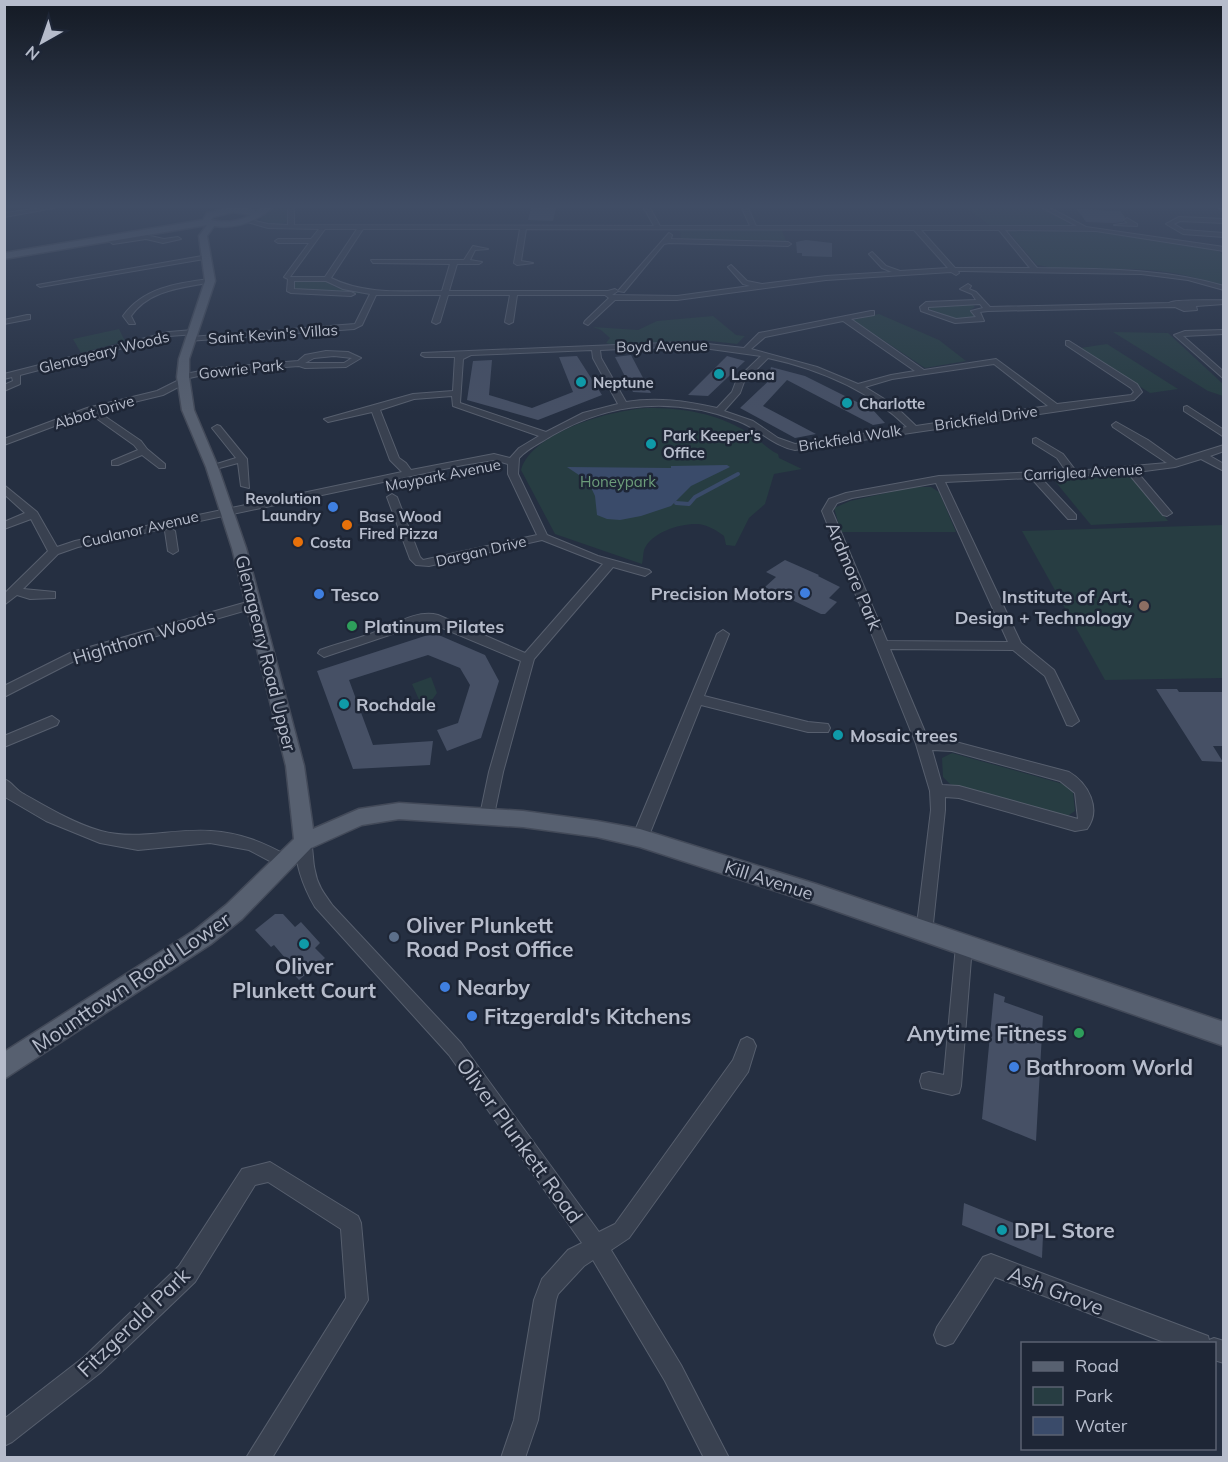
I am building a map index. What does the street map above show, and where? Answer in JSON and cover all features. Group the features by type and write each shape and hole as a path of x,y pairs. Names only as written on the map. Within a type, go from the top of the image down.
{"main road":[{"name":"Glenageary Road Upper","path":"210,276 210,281 184,359 183,379 188,410 212,467 228,514 254,604 295,766 302,803 304,842"},
{"name":"Kill Avenue","path":"304,842 351,819 386,812 487,815 597,829 640,838 816,894 924,933 1224,1034"},
{"name":"Mounttown Road Lower","path":"4,1067 203,937 234,912 304,842"}],"street":[{"path":"40,285 99,276"},
{"path":"436,322 450,276"},
{"path":"623,294 637,276"},
{"path":"737,276 743,287"},
{"path":"373,294 345,288 327,279 289,278 291,291 373,294 445,291 514,292 611,296 623,294 677,298 743,287 763,287 838,276"},
{"path":"959,276 968,286 963,289 974,292 985,306"},
{"path":"1175,276 1221,287"},
{"path":"132,322 127,316 132,306 140,301 177,287 210,281"},
{"path":"1194,304 1221,287"},
{"path":"510,322 514,292"},
{"name":"Saint Kevin's Villas","path":"192,336 354,327 358,325 373,294"},
{"path":"588,323 611,296"},
{"path":"985,306 975,311 981,318 956,321 925,311 924,307 927,304 1174,305 1174,302 1178,301 1194,304 1224,302"},
{"path":"745,351 762,334 871,313"},
{"path":"4,322 29,318"},
{"path":"844,318 922,372"},
{"path":"1224,332 1178,335 1224,376"},
{"name":"Glenageary Woods","path":"4,376 16,375 158,337 192,336"},
{"name":"Boyd Avenue","path":"425,355 712,345 816,369 856,387 892,408 913,428"},
{"path":"1055,407 1134,397 1138,392 1134,386 1072,345 1087,345"},
{"path":"596,348 597,358 623,405"},
{"name":"Gowrie Park","path":"183,379 216,370 300,363 308,357 348,353 354,354 357,358 346,364 305,366 300,363"},
{"path":"463,354 459,358 456,404 546,435"},
{"path":"645,572 610,563 543,537 513,474 512,462 520,452 582,415 623,405 665,402 719,411 736,393 740,381 765,356"},
{"name":"Brickfield Drive","path":"856,387 891,377 992,358 1055,407"},
{"name":"Glenageary Woods","path":"4,389 17,382 16,375"},
{"name":"Abbot Drive","path":"4,442 90,410 160,393 183,379"},
{"path":"328,418 375,409 413,397 456,393"},
{"name":"Brickfield Drive","path":"913,428 1055,407"},
{"path":"375,409 395,460 403,465 408,473"},
{"path":"1187,409 1224,434"},
{"path":"90,410 138,443 143,451 162,466"},
{"name":"Brickfield Walk","path":"719,411 747,422 788,447 879,436 913,428"},
{"path":"1116,425 1145,442 1174,464"},
{"path":"217,428 242,459 246,486"},
{"path":"1036,441 1060,456 1073,474"},
{"name":"Carriglea Avenue","path":"939,479 1130,470 1174,464 1224,448"},
{"path":"115,463 143,451"},
{"path":"1202,455 1224,468"},
{"name":"Maypark Avenue","path":"362,487 408,473 494,458 512,462"},
{"path":"212,467 242,459"},
{"name":"Maypark Avenue","path":"228,514 362,487 512,462"},
{"path":"1130,470 1167,513"},
{"path":"1033,475 1072,517"},
{"path":"939,479 1016,646 1050,673 1072,721"},
{"name":"Ardmore Park","path":"924,933 939,810 937,791 923,744 827,511 833,501 850,495 939,479"},
{"path":"4,488 33,514 54,552"},
{"name":"Dargan Drive","path":"393,497 415,559 420,563 429,563 543,537"},
{"path":"4,526 33,514"},
{"name":"Cualanor Avenue","path":"54,552 77,551 170,531 228,514"},
{"name":"Cualanor Avenue","path":"4,601 17,591 54,552 75,544 228,514"},
{"name":"Cualanor Avenue","path":"170,531 173,551"},
{"path":"487,815 496,772 528,659 533,650 610,563"},
{"path":"17,591 30,595 51,595"},
{"name":"Highthorn Woods","path":"4,692 76,655 254,604"},
{"path":"324,653 394,630 411,620 423,617 434,618 528,659"},
{"path":"640,838 723,634"},
{"name":"Ardmore Park","path":"884,645 1016,646"},
{"path":"697,699 808,727 823,728"},
{"path":"4,742 52,721"},
{"path":"923,744 952,746 1064,776 1077,783 1083,790 1085,821 1082,825 1075,825 959,792 937,791"},
{"path":"6,790 51,817 100,837 138,843 210,837 252,844 283,861"},
{"name":"Oliver Plunkett Road","path":"304,842 309,883 321,904 454,1049 520,1137 597,1247 673,1373 717,1458"},
{"path":"929,1080 952,1086 964,946"},
{"path":"513,1458 526,1420 545,1300 550,1287 576,1258 622,1231 741,1065 747,1046"},
{"name":"Fitzgerald Park","path":"4,1434 92,1365 187,1274 249,1176 270,1172 351,1223 357,1300 258,1458"},
{"name":"Ash Grove","path":"945,1335 991,1265 1195,1342"}],"green space":[{"path":"1188,276 1223,276 1223,286"},
{"path":"323,279 335,287 367,294 295,289 294,280"},
{"path":"972,304 975,307 970,310 975,317 957,320 927,308 929,305"},
{"path":"879,314 939,340 966,361 925,368 853,320"},
{"path":"713,316 736,335 745,336 737,344 702,340 610,344 606,343 610,338 601,330 593,327 638,330 657,321"},
{"path":"119,329 125,341 81,353 73,339"},
{"path":"1113,332 1168,333 1223,384 1223,396 1208,391"},
{"path":"1107,344 1178,389 1150,393 1080,348"},
{"name":"Honeypark","path":"647,408 699,413 723,420 751,434 778,454 779,458 802,469 774,474 765,504 749,518 735,546 726,545 724,536 709,527 698,524 683,525 653,538 644,550 642,564 555,534 521,470 528,457 556,434 575,425 614,413"},
{"path":"1133,476 1168,521 1091,525 1054,480"},
{"path":"913,487 931,487 939,492 956,532 841,532 834,508 850,501"},
{"name":"Institute of Art, Design + Technology","path":"1223,525 1223,678 1105,680 1022,531"},
{"path":"431,677 437,693 424,711 412,684"},
{"path":"952,753 1067,785 1073,792 1075,811 1066,817 950,784 943,777 942,758"}],"water":[{"path":"727,465 730,467 691,486 671,506 620,520 597,515 595,496 588,481 567,467 671,468 671,466"}],"building":[{"path":"631,355 651,393 633,392 615,357"},
{"name":"Neptune","path":"577,356 602,395 538,420 467,400 473,361 492,360 489,395 532,408 573,392 559,357"},
{"path":"727,356 745,361 708,396 688,395"},
{"name":"Charlotte","path":"771,367 805,376 873,410 885,423 873,425 787,380 763,406 816,434 795,438 740,408 776,374 770,371"},
{"name":"Precision Motors","path":"785,560 840,587 829,598 837,602 825,614 765,587 776,577 766,572"},
{"name":"Rochdale","path":"434,633 485,655 499,681 481,738 447,751 437,730 458,723 470,685 460,668 428,655 349,680 373,745 433,741 430,765 353,769 317,671"},
{"path":"1156,689 1177,689 1179,692 1224,692 1224,746 1213,746 1223,762 1202,761"},
{"name":"Oliver Plunkett Court","path":"275,914 283,914 295,927 301,922 320,943 315,948 325,958 299,980 288,968 291,965 274,945 271,947 255,930"},
{"name":"Bathroom World","path":"994,993 1005,997 1004,1002 1043,1016 1036,1141 982,1119"},
{"name":"DPL Store","path":"964,1203 1043,1235 1042,1258 962,1225"}],"waterway":[{"path":"676,503 689,504 695,497 738,474"}],"place":[{"name":"Leona","path":"719,374"},
{"name":"Neptune","path":"581,382"},
{"name":"Charlotte","path":"847,403"},
{"name":"Park Keeper's Office","path":"651,444"},
{"name":"Revolution Laundry","path":"333,507"},
{"name":"Base Wood Fired Pizza","path":"347,525"},
{"name":"Costa","path":"298,542"},
{"name":"Precision Motors","path":"805,593"},
{"name":"Tesco","path":"319,594"},
{"name":"Institute of Art, Design + Technology","path":"1144,606"},
{"name":"Platinum Pilates","path":"352,626"},
{"name":"Rochdale","path":"344,704"},
{"name":"Mosaic trees","path":"838,735"},
{"name":"Oliver Plunkett Road Post Office","path":"394,937"},
{"name":"Oliver Plunkett Court","path":"304,944"},
{"name":"Nearby","path":"445,987"},
{"name":"Fitzgerald's Kitchens","path":"472,1016"},
{"name":"Anytime Fitness","path":"1079,1033"},
{"name":"Bathroom World","path":"1014,1067"},
{"name":"DPL Store","path":"1002,1230"}]}
